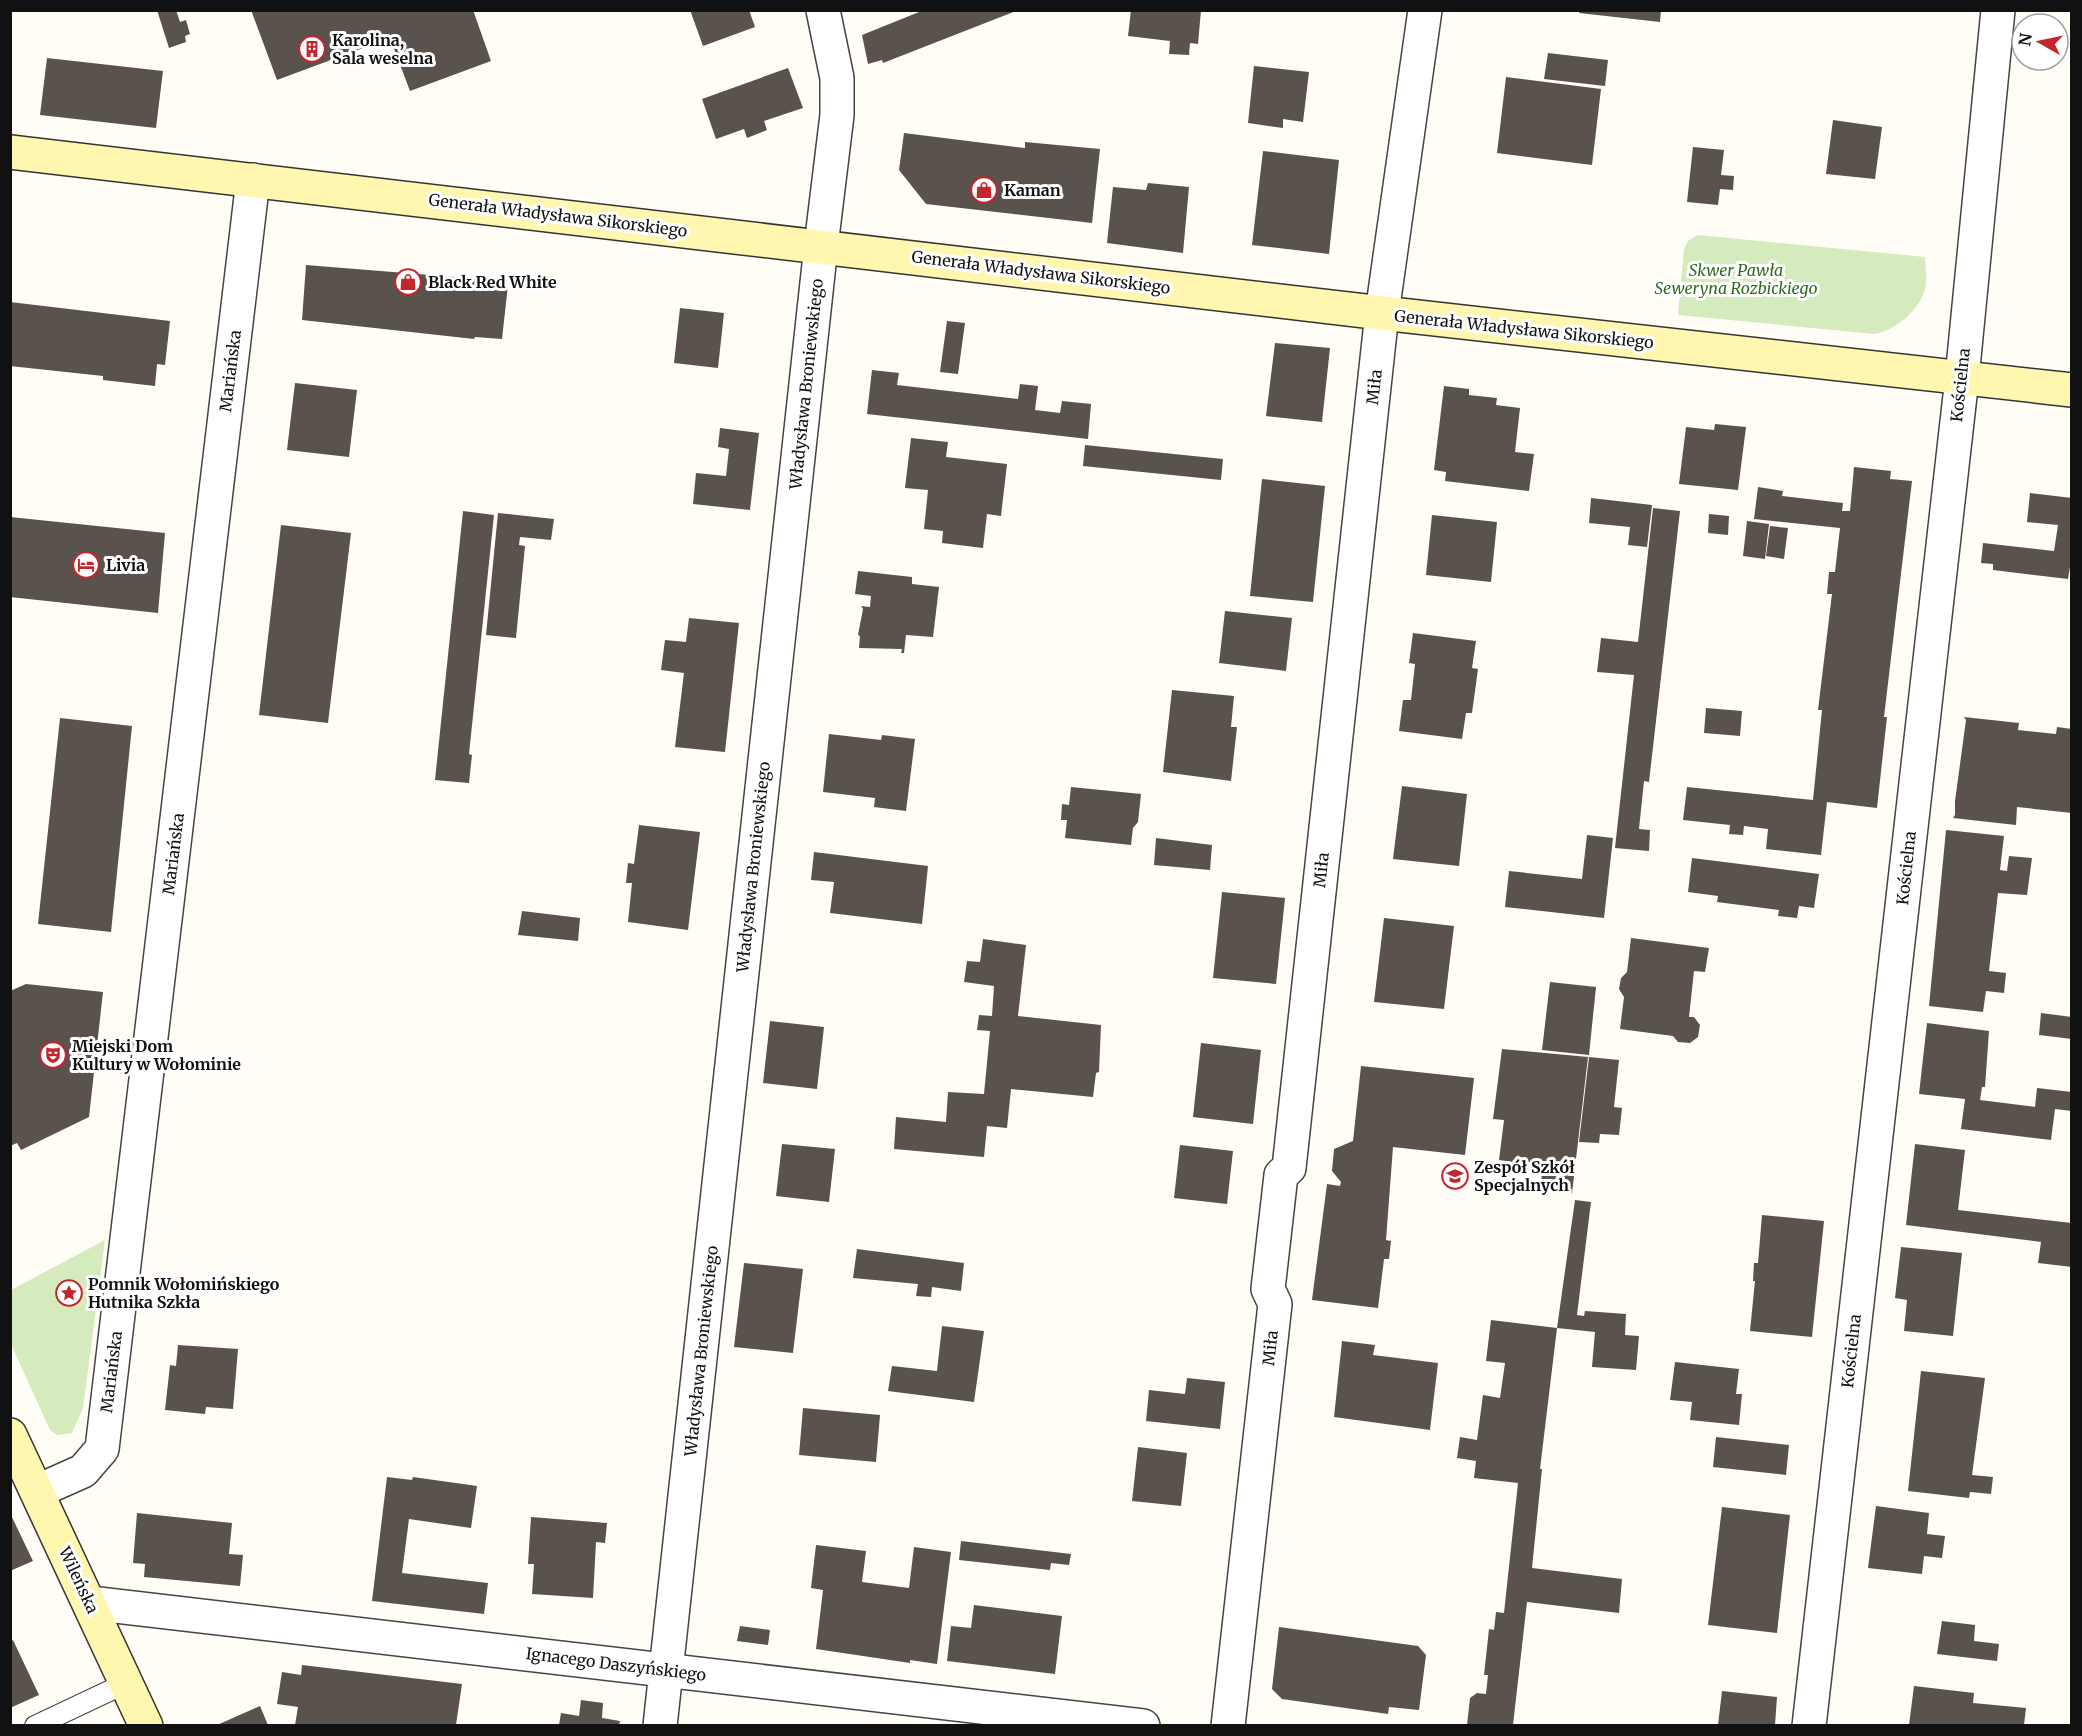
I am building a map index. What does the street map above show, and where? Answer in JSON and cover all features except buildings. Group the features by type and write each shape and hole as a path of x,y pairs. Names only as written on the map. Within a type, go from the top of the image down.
{"street":[{"name":"Władysława Broniewskiego","path":"660,1725 837,115 837,78 823,10"},
{"name":"Miła","path":"1228,1725 1275,1304 1268,1289 1281,1175 1289,1168 1382,314 1425,10"},
{"name":"Kościelna","path":"1809,1725 1962,378 1998,10"},
{"name":"Generała Władysława Sikorskiego","path":"10,152 1382,314 2072,390"},
{"name":"Mariańska","path":"38,1491 83,1471 102,1449 253,180"},
{"name":"Wileńska","path":"10,1435 146,1725"},
{"name":"Ignacego Daszyńskiego","path":"90,1604 1143,1725"}],"lane":[{"path":"35,1725 126,1683"}],"green space":[{"name":"Skwer Pawła Seweryna Rozbickiego","path":"1698,235 1925,257 1924,291 1921,300 1908,316 1892,328 1875,334 1678,315 1684,249 1689,240"},
{"path":"105,1240 83,1408 72,1433 57,1435 50,1430 11,1344 11,1290"}],"place":[{"name":"Karolina, Sala weselna","path":"312,49"},
{"name":"Kaman","path":"984,190"},
{"name":"Black Red White","path":"408,282"},
{"name":"Livia","path":"86,565"},
{"name":"Miejski Dom Kultury w Wołominie","path":"53,1055"},
{"name":"Zespół Szkół Specjalnych","path":"1455,1176"},
{"name":"Pomnik Wołomińskiego Hutnika Szkła","path":"69,1293"}]}
